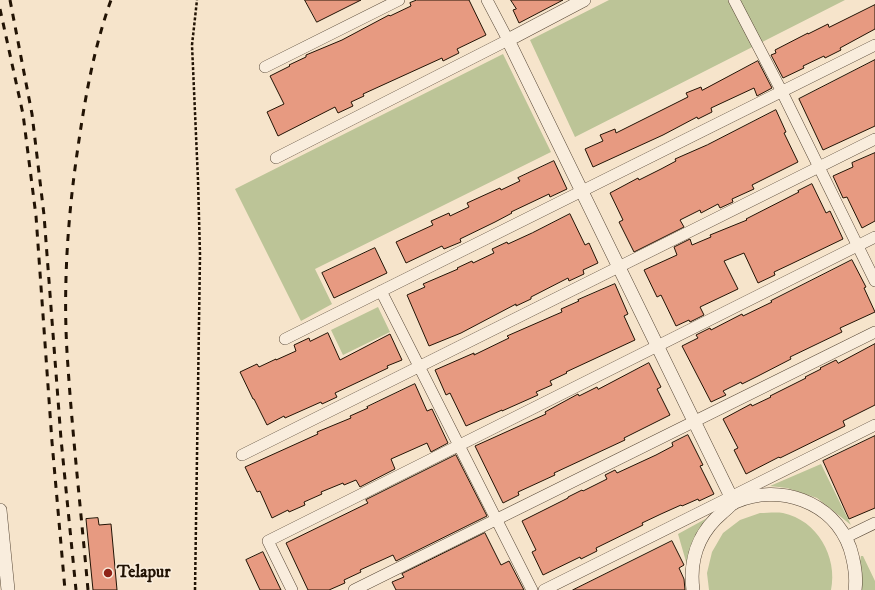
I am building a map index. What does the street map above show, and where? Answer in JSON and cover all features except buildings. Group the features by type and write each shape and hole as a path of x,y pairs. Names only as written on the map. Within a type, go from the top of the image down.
{"street":[{"path":"265,67 399,0"},
{"path":"488,0 732,500"},
{"path":"276,158 584,0"},
{"path":"734,0 782,92 875,281"},
{"path":"285,339 875,45"},
{"path":"242,455 875,139"},
{"path":"292,590 268,541 875,236"},
{"path":"381,291 532,590"},
{"path":"354,590 875,332"},
{"path":"544,590 732,500 875,425"},
{"path":"693,590 692,564 700,539 732,500 759,495 784,494 809,502 830,517 846,537 854,562 855,590"},
{"path":"0,510 8,590"},
{"path":"846,537 875,523"}],"path":[{"path":"195,590 200,261 192,45 197,0"}],"green space":[{"path":"609,0 845,0 575,137 530,40"},
{"path":"503,54 551,152 315,269 332,304 301,321 235,189"},
{"path":"378,307 390,332 343,355 331,330"},
{"path":"821,464 851,525 817,498 787,488 770,486"},
{"path":"760,513 783,513 795,517 806,523 815,532 828,553 831,565 831,590 709,590 707,573 712,552 723,533 740,520"},
{"path":"709,517 699,529 690,550 687,565 678,534"},
{"path":"861,556 863,556 875,581 875,590 858,590"}],"railway":[{"path":"10,0 32,114 44,215 61,439 76,590"},
{"path":"88,590 67,352 67,249 78,147 84,110 95,54 111,0"},
{"path":"0,9 23,114 36,216 52,442 65,590"}],"place":[{"name":"Telapur","path":"108,573"}]}
